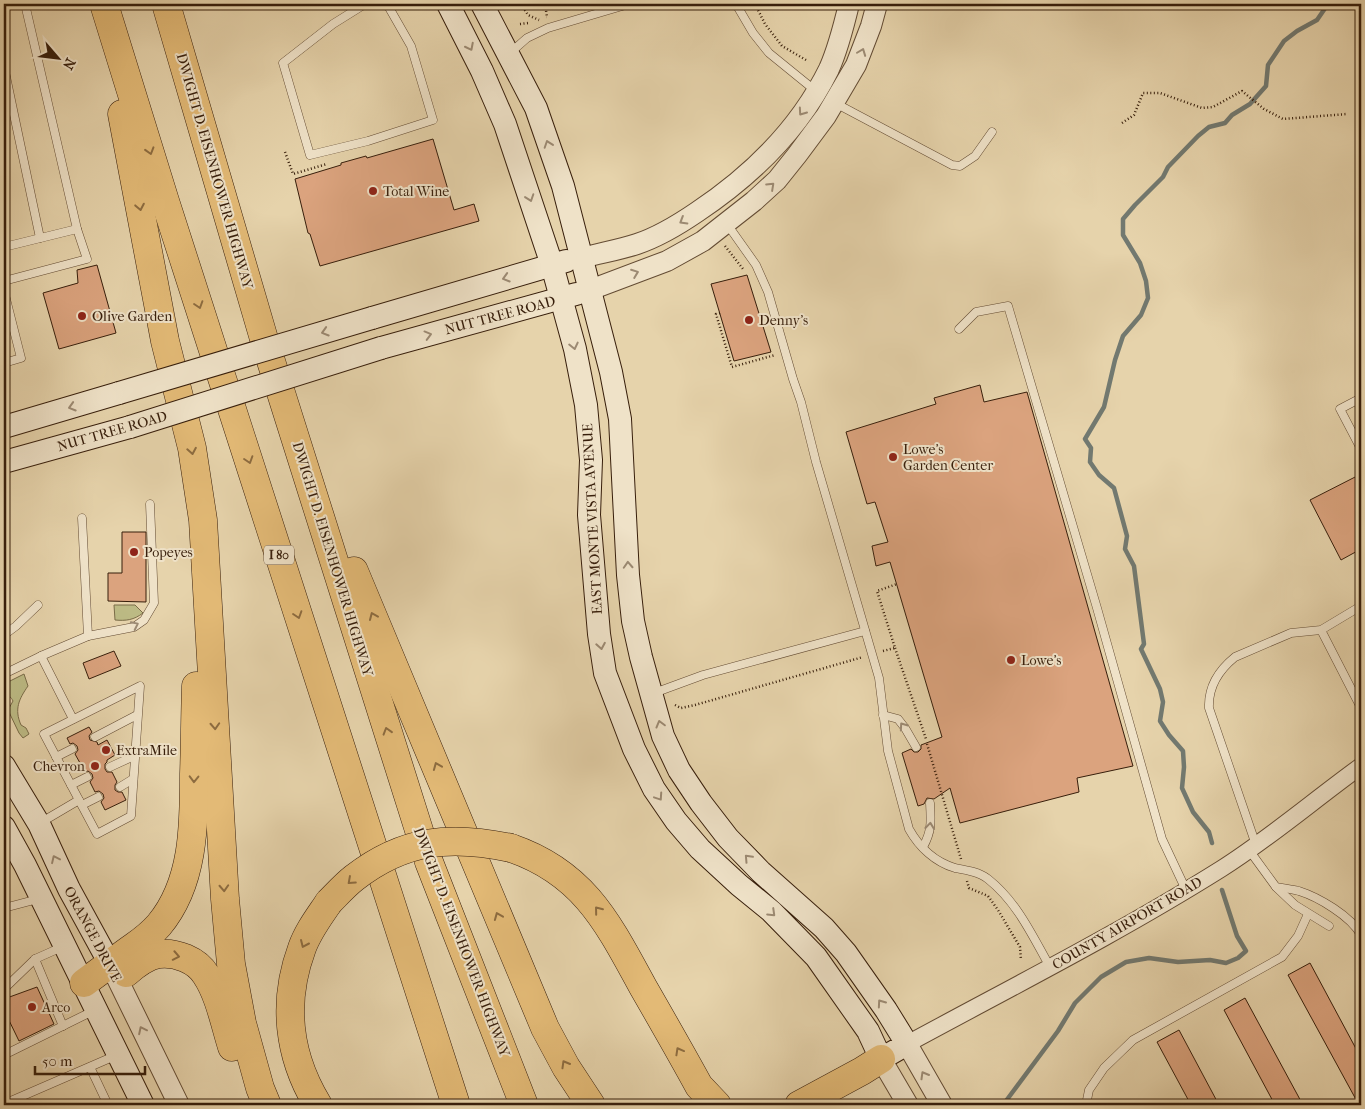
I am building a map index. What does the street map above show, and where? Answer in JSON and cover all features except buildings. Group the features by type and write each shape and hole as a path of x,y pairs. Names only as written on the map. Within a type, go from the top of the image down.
{"highway":[{"path":"104,4 165,341 192,448 202,520 225,899 231,964 242,1023 260,1088 267,1105"},
{"name":"I 80","path":"104,4 168,211 456,1105"},
{"name":"DWIGHT D. EISENHOWER HIGHWAY","path":"166,4 264,339 428,862 524,1105"},
{"path":"264,339 369,609 427,742 517,965 545,1028 566,1067 591,1105"},
{"path":"91,996 159,925 170,909 180,887 190,852 194,807 198,545 202,520"},
{"path":"318,1105 306,1087 296,1060 291,1033 290,1000 302,947 314,924 329,902 352,879 376,862 400,851 428,843 451,840 471,841 511,848 532,855 571,881 603,917 708,1099"},
{"path":"113,972 159,954 177,955 193,962 206,974 215,994 252,1105"},
{"path":"799,1105 881,1059"}],"main road":[{"name":"EAST MONTE VISTA AVENUE","path":"448,4 482,71 505,124 552,265 575,349 586,405 591,460 589,515 599,634 606,673 634,748 654,789 676,821 700,849 771,911 816,957 868,1031 881,1059"},
{"path":"482,4 536,108 563,186 612,372 620,420 628,575 633,621 641,657 664,736 679,770 728,838 760,872 824,928 846,952 907,1044"},
{"name":"NUT TREE ROAD","path":"4,427 552,265 582,258"},
{"name":"NUT TREE ROAD","path":"4,462 130,428 381,348 590,290"},
{"name":"ORANGE DRIVE","path":"4,766 38,824 69,889 113,972"},
{"name":"ORANGE DRIVE","path":"4,827 42,898 144,1105"},
{"name":"COUNTY AIRPORT ROAD","path":"881,1059 907,1044"}],"street":[{"name":"NUT TREE ROAD","path":"590,290 666,261 725,233 777,180 798,155 825,97 829,68 849,4"},
{"name":"NUT TREE ROAD","path":"582,258 637,244 685,220 708,205 761,161 795,122 825,97 856,65 872,26 877,4"},
{"name":"COUNTY AIRPORT ROAD","path":"907,1044 1050,967 1186,890 1252,847 1361,766"},
{"name":"ORANGE DRIVE","path":"113,972 179,1105"},
{"path":"907,1044 942,1105"},
{"name":"EAST MONTE VISTA AVENUE","path":"881,1059 908,1105"}],"lane":[{"path":"4,281 87,259 77,229 24,4"},
{"path":"364,4 333,24 283,63 310,155 368,141 433,120 411,46 387,4"},
{"path":"509,54 527,38 548,28 629,4"},
{"path":"736,4 753,33 770,53 825,97 952,165 960,166 975,156 992,132"},
{"path":"4,67 40,238"},
{"path":"4,247 77,229"},
{"path":"725,233 756,265 768,292 879,678 888,751 909,829 916,840 936,858 953,867 986,878 1002,892 1018,911 1050,967"},
{"path":"4,291 21,358 4,362"},
{"path":"959,329 976,312 1008,306 1097,608 1162,839 1186,890"},
{"path":"1361,398 1340,409 1361,449"},
{"path":"4,674 88,636 134,627 144,620 154,603 150,504"},
{"path":"82,518 88,636"},
{"path":"4,635 38,605"},
{"path":"1329,926 1295,905 1276,887 1252,847 1208,708 1210,688 1235,656 1291,633 1321,630 1361,606"},
{"path":"1321,630 1359,704"},
{"path":"652,694 703,676 865,631"},
{"path":"41,656 72,720"},
{"path":"140,686 130,816 97,834 44,734 72,720 140,686"},
{"path":"95,737 137,715"},
{"path":"883,715 898,719 916,748"},
{"path":"56,757 72,749"},
{"path":"110,767 134,756"},
{"path":"71,785 87,777"},
{"path":"120,787 133,779"},
{"path":"38,824 81,803 98,797"},
{"path":"923,847 929,835 931,820 930,802"},
{"path":"1276,887 1299,891 1336,909 1348,918 1361,935"},
{"path":"4,908 42,898"},
{"path":"1086,1105 1089,1090 1104,1068 1133,1040 1282,957 1298,936 1308,914"},
{"path":"4,989 34,959 65,946"},
{"path":"34,959 63,1026"},
{"path":"5,1053 63,1026 91,996"},
{"path":"6,1101 119,1054"},
{"path":"90,1067 108,1105"}],"path":[{"path":"521,4 528,15 539,20"},
{"path":"520,24 528,24 547,17 544,4"},
{"path":"755,4 765,24 782,46 806,60"},
{"path":"1122,123 1134,115 1143,92 1160,94 1202,108 1213,107 1242,91 1264,109 1282,119 1347,114"},
{"path":"725,233 746,272"},
{"path":"720,313 716,314 732,367 775,355 773,348"},
{"path":"896,584 877,591 894,648 936,768 969,888 988,896 998,910 1020,947 1020,960"},
{"path":"674,705 681,708 894,648"}],"shaded area":[{"path":"114,605 135,605 143,613 130,620 115,620"},
{"path":"24,674 28,686 18,704 18,714 21,725 26,728 29,734 23,738 8,710 13,701 10,697 4,696 4,684"}],"waterway":[{"path":"1212,843 1209,832 1193,812 1182,788 1183,751 1160,721 1163,702 1160,689 1141,649 1144,644 1134,566 1125,549 1127,536 1114,488 1099,475 1090,462 1091,448 1085,439 1104,407 1115,360 1123,336 1141,315 1148,298 1146,281 1140,263 1123,235 1123,219 1163,177 1168,167 1198,136 1209,127 1225,123 1232,115 1250,104 1266,86 1268,65 1284,41 1317,20 1328,4"},
{"path":"1003,1105 1058,1031 1075,1003 1101,977 1126,962 1149,958 1178,962 1210,960 1226,963 1238,958 1246,951 1237,936 1222,890"}],"place":[{"name":"Total Wine","path":"373,191"},
{"name":"Olive Garden","path":"82,316"},
{"name":"Denny's","path":"749,320"},
{"name":"Lowe's Garden Center","path":"893,457"},
{"name":"Popeyes","path":"134,552"},
{"name":"Lowe's","path":"1011,660"},
{"name":"ExtraMile","path":"106,750"},
{"name":"Chevron","path":"95,766"},
{"name":"Arco","path":"32,1007"}]}
